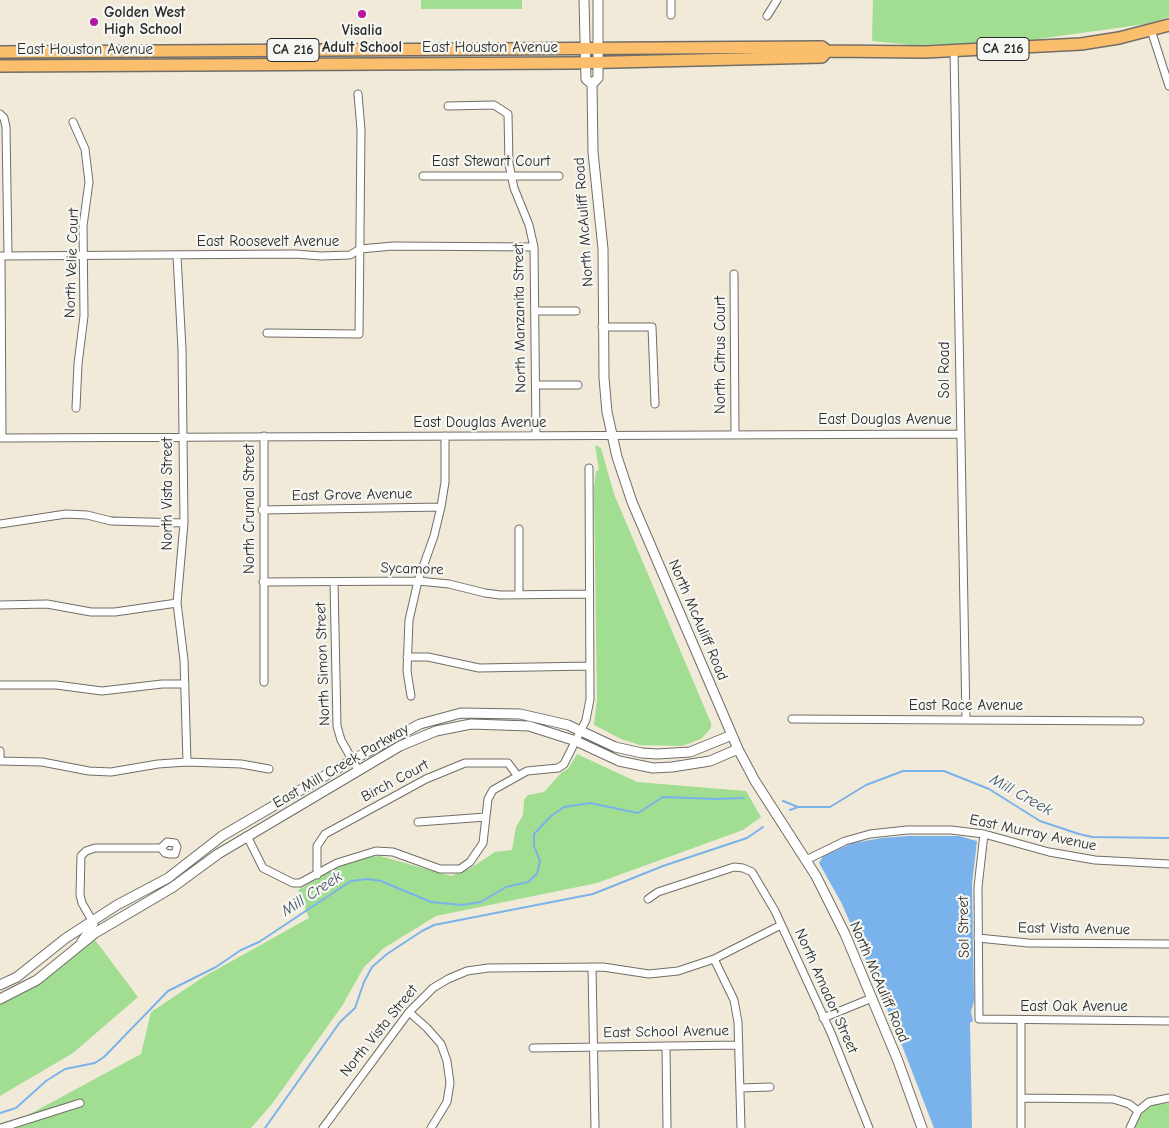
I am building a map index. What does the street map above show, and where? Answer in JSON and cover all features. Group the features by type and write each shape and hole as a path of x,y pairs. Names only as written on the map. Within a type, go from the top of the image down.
{"main road":[{"name":"East Houston Avenue","path":"0,52 822,47 827,51 954,51 1080,44 1112,39 1169,25"},
{"path":"128,65 146,58 238,58 246,56 249,51"},
{"name":"East Houston Avenue","path":"0,66 598,62 822,57 827,51"}],"street":[{"name":"North McAuliff Road","path":"584,0 586,80 592,84"},
{"name":"North McAuliff Road","path":"598,0 598,78 592,84 593,152 603,249 602,327 605,388 612,436 632,502 738,749 755,781 806,860 832,905 872,998 922,1128"},
{"path":"671,0 671,15"},
{"path":"767,16 777,0"},
{"path":"1151,30 1169,86"},
{"name":"Sol Road","path":"954,51 966,720"},
{"path":"267,333 359,334 362,130 358,94"},
{"name":"North Manzanita Street","path":"448,106 494,105 508,114 511,176 516,194 529,225 534,247 536,435"},
{"path":"0,114 4,118 6,127 4,255 1,302 1,438"},
{"name":"North Velie Court","path":"73,122 85,150 89,194 84,226 84,316 78,364 76,408"},
{"name":"East Stewart Court","path":"423,176 559,176"},
{"name":"East Roosevelt Avenue","path":"4,255 177,256 295,254 321,256 350,255 360,249 393,246 534,247"},
{"name":"North Vista Street","path":"177,256 182,349 184,523 177,603 184,660 186,762"},
{"name":"North Citrus Court","path":"734,274 735,435"},
{"path":"535,311 576,311"},
{"path":"602,327 652,327 655,404"},
{"path":"536,385 578,385"},
{"name":"East Douglas Avenue","path":"1,438 960,434"},
{"name":"North Crumal Street","path":"264,436 262,510 264,682"},
{"path":"411,696 407,657 409,620 418,581 434,536 441,507 445,482 445,436"},
{"path":"247,836 263,868 293,882 300,883 337,863 376,851 393,852 440,869 460,869 470,862 483,843 488,799 493,790 527,771 561,767 568,759 589,709 589,468"},
{"name":"East Grove Avenue","path":"262,510 441,507"},
{"path":"0,524 66,514 87,515 111,521 184,523"},
{"path":"519,529 519,595"},
{"name":"Sycamore","path":"263,582 418,581 449,584 485,593 519,595 590,594"},
{"name":"North Simon Street","path":"334,582 335,709 341,740 358,770"},
{"path":"0,604 47,604 91,612 115,612 177,603"},
{"path":"407,657 428,658 479,668 590,666"},
{"path":"0,685 56,685 102,691 162,684 185,684"},
{"name":"East Mill Creek Parkway","path":"0,985 17,977 66,938 117,905 168,878 222,836 352,760 420,724 461,713 520,714 568,725 615,747 657,754 690,752 732,735"},
{"name":"East Race Avenue","path":"792,719 1140,721"},
{"name":"East Mill Creek Parkway","path":"0,999 37,980 78,945 127,912 173,887 247,836 358,770 418,738 436,731 471,724 529,726 576,741 619,761 653,768 710,761 738,749"},
{"path":"0,751 0,761 42,762 89,771 112,772 158,764 186,762 241,764 269,769"},
{"name":"Birch Court","path":"317,875 318,846 324,834 426,778 465,762 508,762 517,775"},
{"path":"418,822 486,817"},
{"name":"East Murray Avenue","path":"806,860 858,836 889,831 951,830 984,834 1078,858 1117,863 1169,864"},
{"name":"Sol Street","path":"979,1019 978,870 984,834"},
{"path":"78,945 94,925 82,903 80,895 80,860 86,851 95,848 161,848"},
{"name":"North Amador Street","path":"648,899 658,892 734,867 749,871 768,899 781,925 842,1058 869,1128"},
{"name":"North Vista Street","path":"324,1128 408,1012 433,988 467,971 488,968 592,967 612,968 638,974 657,974 691,968 714,960 781,925"},
{"name":"East Vista Avenue","path":"978,938 1028,942 1169,944"},
{"path":"714,960 734,1000 738,1022 740,1128"},
{"path":"592,967 595,1128"},
{"path":"823,1018 872,998"},
{"path":"408,1012 427,1028 441,1044 448,1061 450,1082 447,1102 433,1127"},
{"name":"East Oak Avenue","path":"979,1019 1169,1021"},
{"path":"1021,1020 1021,1128"},
{"name":"East School Avenue","path":"533,1048 739,1045"},
{"path":"666,1046 667,1128"},
{"path":"740,1088 770,1087"},
{"path":"1021,1098 1113,1099 1129,1104 1138,1111"},
{"path":"1130,1128 1138,1111 1149,1102 1169,1098"},
{"path":"1,1128 80,1103"}],"green space":[{"path":"421,0 522,0 522,9 421,9"},
{"path":"873,0 1169,0 1169,17 1146,24 1009,43 912,45 872,41"},
{"path":"595,445 601,448 614,494 711,723 711,728 701,739 682,746 640,745 621,739 594,725 597,698 594,488 596,471 599,470"},
{"path":"577,754 637,782 746,791 761,817 743,830 597,883 436,916 384,948 364,967 342,1006 272,1104 251,1128 4,1128 141,1054 151,1012 205,976 309,918 298,890 332,870 360,858 380,856 451,876 469,869 495,852 512,850 516,827 523,815 524,800 528,795 544,792 562,772 568,769"},
{"path":"95,940 138,997 73,1053 0,1096 0,1004 26,991"},
{"path":"1169,1103 1169,1128 1133,1128 1139,1117 1147,1109 1156,1104"}],"water":[{"path":"908,836 959,836 977,841 972,884 974,1001 971,1012 973,1021 970,1023 972,1128 934,1128 896,1030 842,904 819,863 823,856 853,843"}],"waterway":[{"name":"Mill Creek","path":"783,801 798,807 830,807 866,785 903,771 944,771 989,789 1040,821 1079,834 1092,837 1169,838"},
{"name":"Mill Creek","path":"0,1113 16,1108 46,1081 65,1069 95,1063 104,1057 168,991 216,967 241,950 259,942 351,881 367,879 381,881 431,902 462,905 481,902 506,887 528,882 537,874 540,861 534,846 534,834 551,816 564,807 590,803 638,813 663,797 744,798"},
{"name":"Mill Creek","path":"790,810 798,807"},
{"path":"265,1128 340,1022 355,1008 364,982 372,967 387,954 422,931 434,925 593,894 663,866 747,838 763,827"}],"place":[{"name":"Visalia Adult School","path":"362,14"},
{"name":"Golden West High School","path":"94,22"}]}
